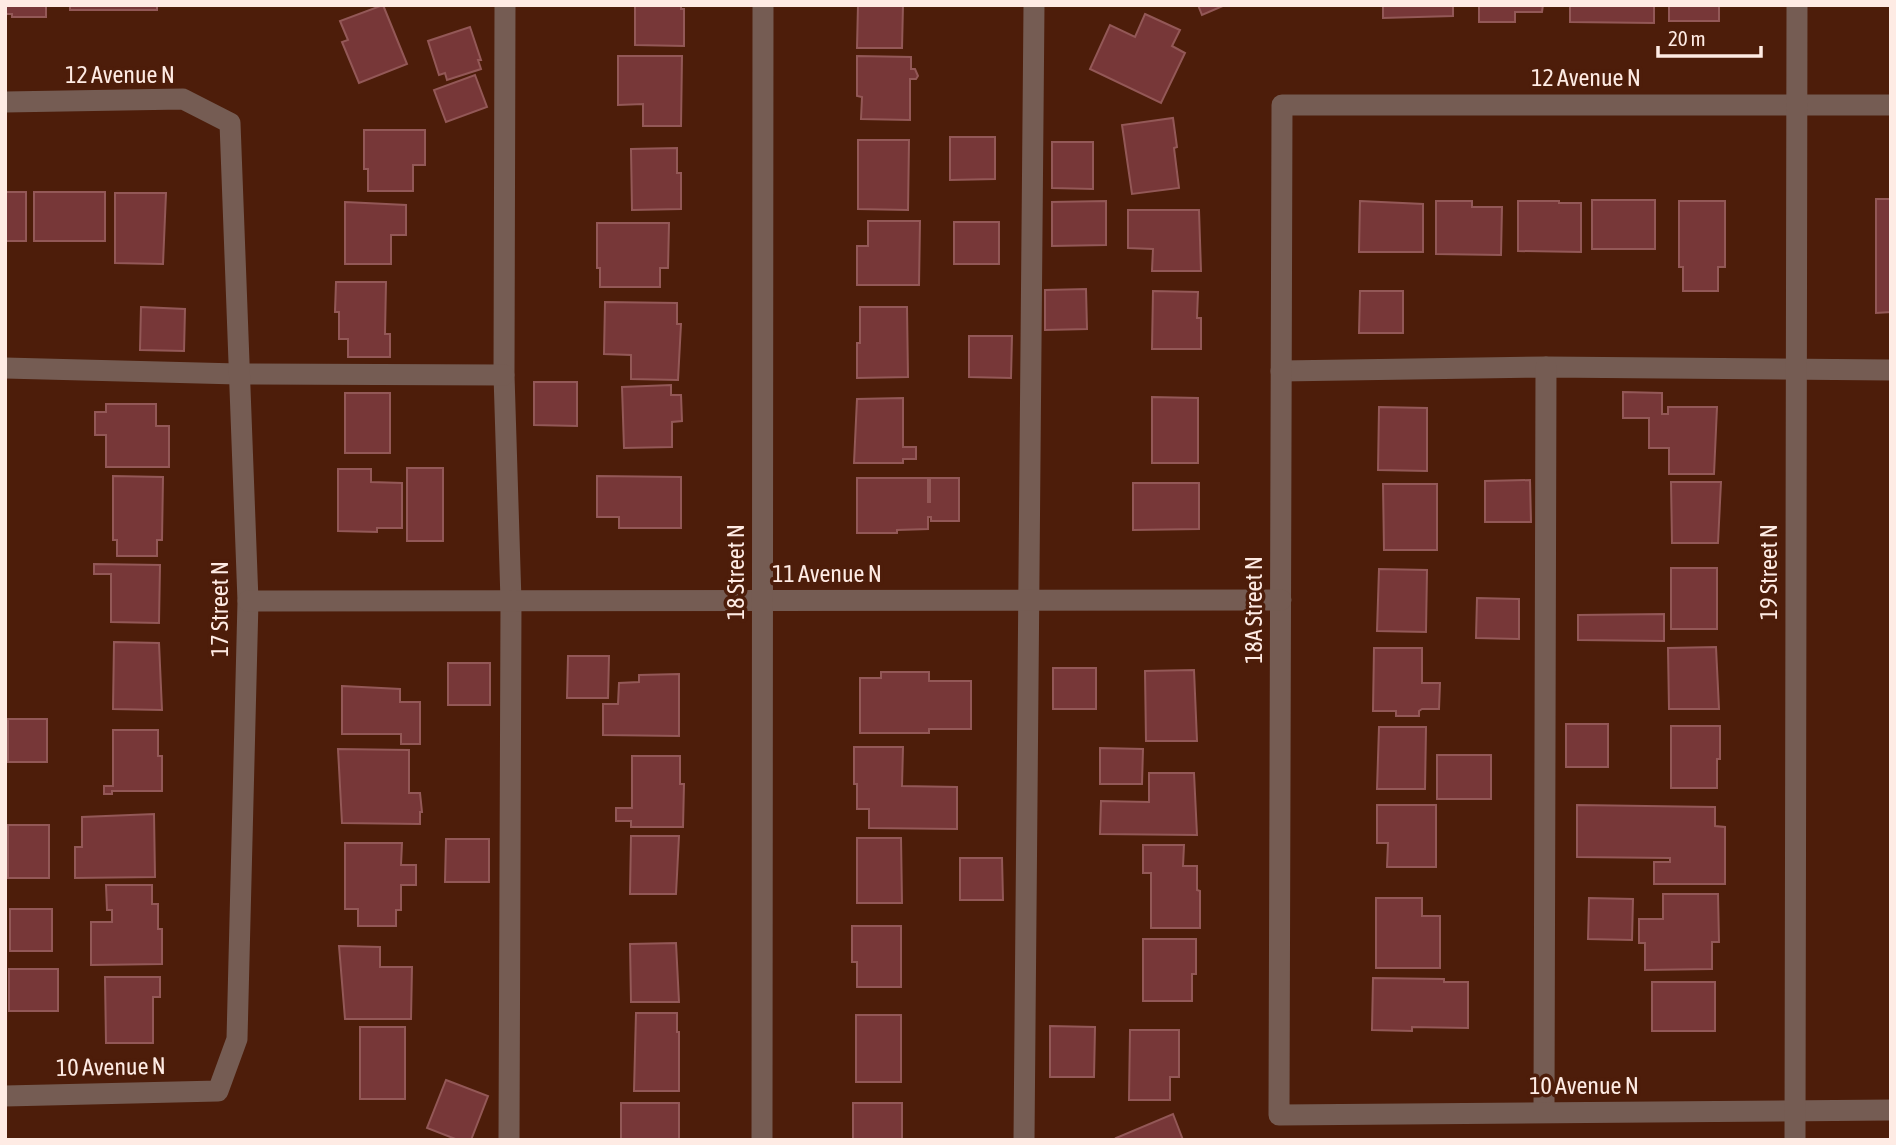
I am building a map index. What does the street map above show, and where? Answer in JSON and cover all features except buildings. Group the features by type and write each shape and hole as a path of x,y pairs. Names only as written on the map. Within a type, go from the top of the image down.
{"street":[{"path":"505,5 504,375 510,601 509,1140"},
{"name":"18 Street N","path":"762,1140 763,5"},
{"path":"1024,1140 1034,5"},
{"name":"19 Street N","path":"1795,1140 1797,5"},
{"name":"12 Avenue N","path":"5,102 183,99 230,123"},
{"name":"12 Avenue N","path":"1282,105 1891,105"},
{"name":"18A Street N","path":"1279,1115 1282,105"},
{"name":"17 Street N","path":"218,1091 237,1039 248,601 230,123"},
{"path":"1544,1112 1546,367"},
{"path":"1281,371 1546,367 1891,370"},
{"path":"5,368 238,374 504,375"},
{"name":"11 Avenue N","path":"248,601 1281,600"},
{"name":"10 Avenue N","path":"5,1096 218,1091"},
{"name":"10 Avenue N","path":"1279,1115 1891,1110"}]}
